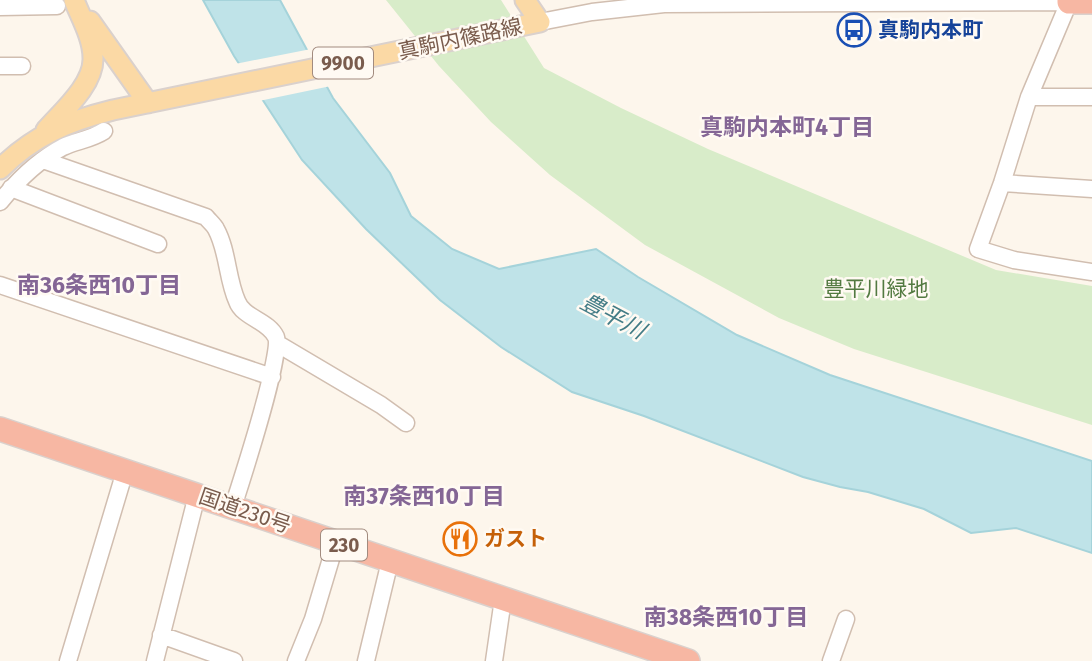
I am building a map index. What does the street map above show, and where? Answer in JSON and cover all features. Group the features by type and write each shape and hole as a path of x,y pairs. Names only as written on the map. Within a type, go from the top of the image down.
{"highway":[{"path":"1069,1 1092,2"},
{"name":"国道230号","path":"0,429 337,542 665,657 688,661"}],"main road":[{"name":"真駒内篠路線","path":"0,169 41,136 82,118 540,22 525,0"},
{"path":"69,2 158,101"},
{"path":"41,136 83,88 92,71 91,44 69,2"}],"street":[{"path":"540,22 621,8 664,4 1069,1 1029,97 978,249 1014,260 1092,272"},
{"path":"0,7 69,2"},
{"path":"0,66 22,66"},
{"path":"1029,97 1092,97"},
{"path":"0,202 26,173 43,160 60,149 104,131"},
{"path":"43,160 206,217 216,228 237,304 271,329 276,336 278,344 272,377 233,507"},
{"path":"1002,183 1092,189"},
{"path":"11,188 158,244"},
{"path":"0,285 272,377"},
{"path":"278,344 381,405 405,423"},
{"path":"68,661 125,471"},
{"path":"155,661 197,495"},
{"path":"296,661 313,619 337,542"},
{"path":"366,661 390,561"},
{"path":"494,661 503,599"},
{"path":"831,661 846,619"},
{"path":"161,635 234,661"}],"green space":[{"name":"豊平川緑地","path":"386,0 501,0 544,68 621,108 708,149 996,270 1092,286 1092,425 854,349 779,318 645,245 550,175 491,122 439,66"}],"water":[{"name":"豊平川","path":"203,0 280,0 333,98 390,173 411,216 452,249 499,269 596,249 737,335 830,375 1092,461 1092,553 1016,528 971,533 924,509 868,492 803,477 644,416 572,392 501,347 440,300 366,229 302,160 234,56"}],"pier":[{"path":"311,49 331,86 259,101 235,64"}],"place":[{"name":"真駒内本町","path":"854,30"},
{"name":"ガスト","path":"460,539"}],"district":[{"name":"真駒内本町4丁目","path":"787,127"},
{"name":"南36条西10丁目","path":"99,285"},
{"name":"南37条西10丁目","path":"424,496"},
{"name":"南38条西10丁目","path":"726,617"}]}
